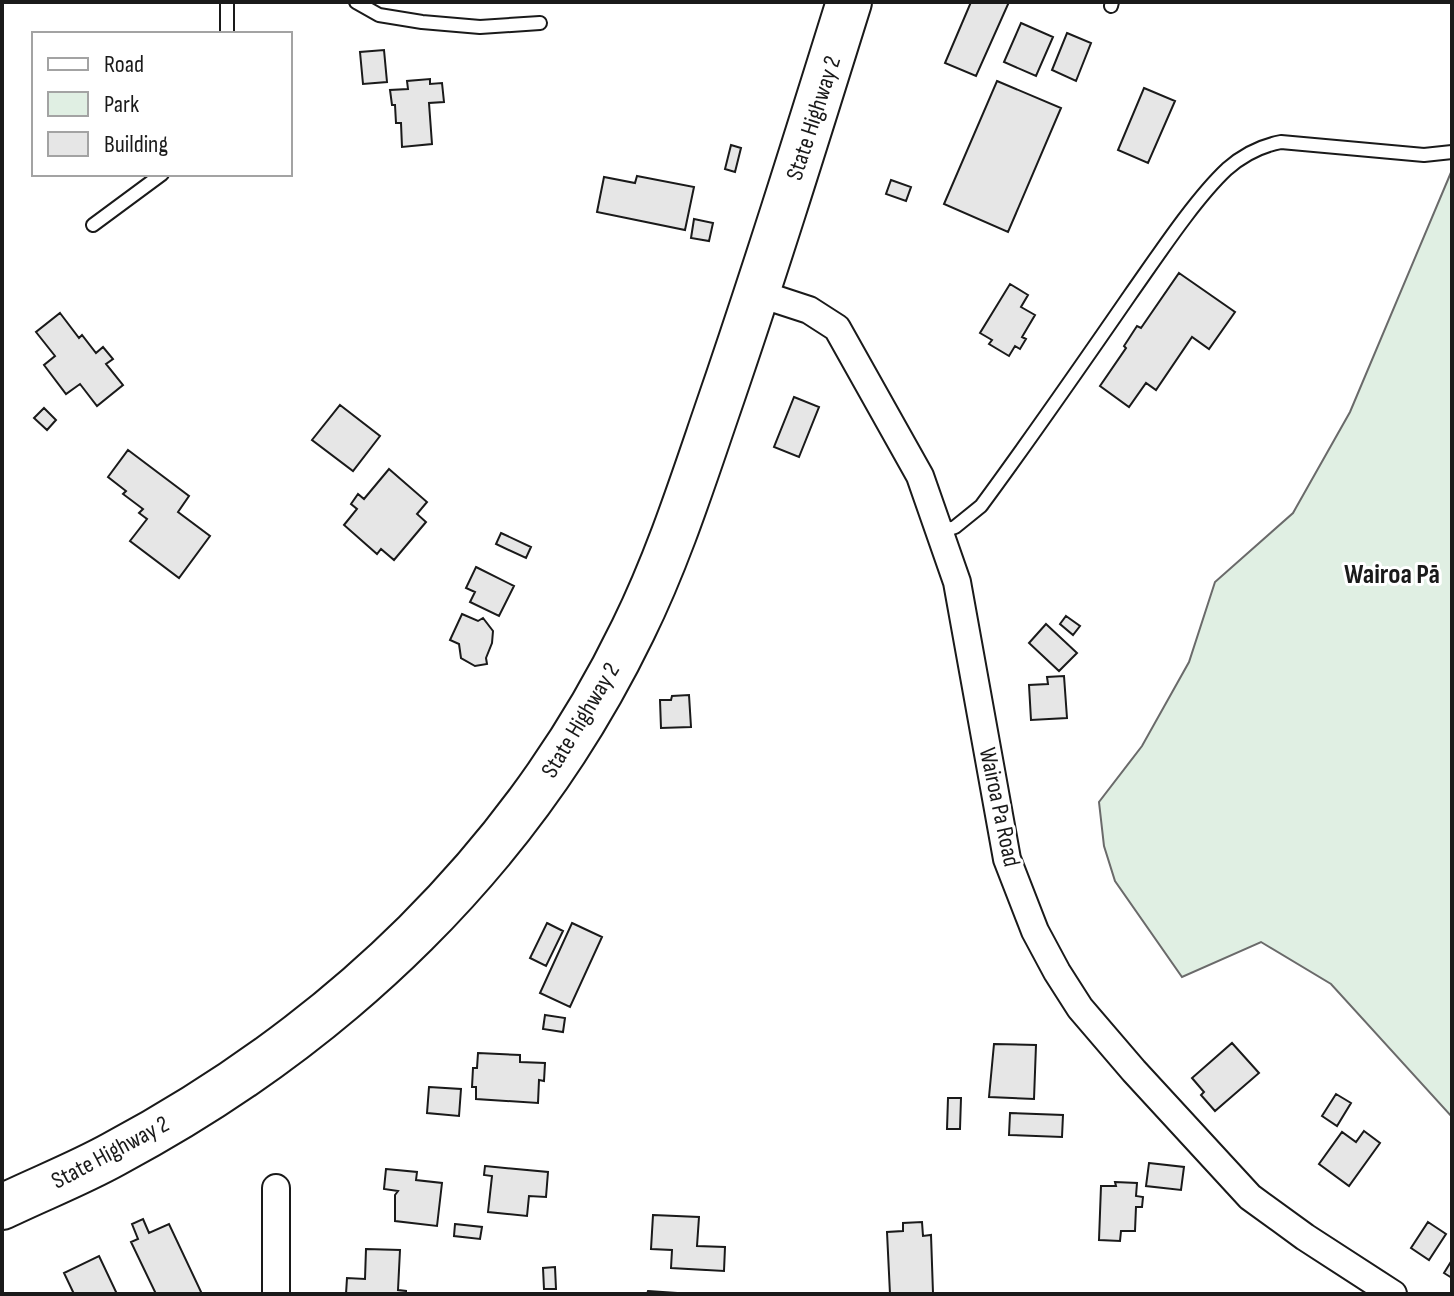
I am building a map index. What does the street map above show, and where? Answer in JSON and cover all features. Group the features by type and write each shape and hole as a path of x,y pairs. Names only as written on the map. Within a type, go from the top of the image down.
{"highway":[{"name":"State Highway 2","path":"2,1207 114,1155 236,1081 308,1028 397,953 454,895 550,774 591,710 633,631 669,549 757,293 849,2"}],"street":[{"name":"Wairoa Pa Road","path":"757,293 809,310 837,328 920,476 957,582 1007,859 1035,931 1057,972 1080,1008 1134,1071 1250,1197 1278,1219 1393,1294"},
{"path":"276,1188 276,1294"}],"lane":[{"path":"227,2 227,32"},
{"path":"356,2 379,15 422,22 480,27 540,23"},
{"path":"940,532 968,520 981,506 1152,264 1206,193 1243,156 1261,146 1281,142 1410,154 1452,152"},
{"path":"93,225 159,176"}],"green space":[{"path":"1452,170 1452,1117 1331,984 1261,942 1182,977 1115,881 1104,846 1099,802 1142,746 1189,662 1215,582 1293,513 1350,412"}],"building":[{"path":"971,2 1009,2 976,76 945,63"},
{"path":"1021,23 1053,37 1036,76 1004,62"},
{"path":"1067,33 1091,43 1076,81 1052,70"},
{"path":"384,50 387,82 363,84 360,52"},
{"path":"430,79 430,84 442,83 444,102 429,103 432,144 402,147 401,123 396,123 390,90 408,89 407,81"},
{"path":"997,81 1061,108 1008,232 944,204"},
{"path":"1144,88 1175,101 1148,163 1118,150"},
{"path":"731,145 741,148 735,172 725,169"},
{"path":"637,176 694,187 685,230 597,212 604,177 635,183"},
{"path":"891,180 911,187 906,201 886,194"},
{"path":"694,219 713,223 709,241 691,238"},
{"path":"1179,273 1235,312 1209,349 1192,337 1156,390 1146,383 1129,407 1100,386 1137,326 1141,328"},
{"path":"1010,284 1028,295 1021,307 1035,315 1022,337 1026,339 1020,349 1015,346 1009,356 989,344 992,340 980,333"},
{"path":"60,313 79,338 82,335 96,353 103,347 113,359 106,364 123,385 97,406 80,384 66,394 44,365 55,356 36,332"},
{"path":"794,397 819,407 799,457 774,447"},
{"path":"340,405 380,436 353,471 312,440"},
{"path":"44,408 56,420 47,430 34,418"},
{"path":"128,450 189,496 178,512 210,536 179,578 130,541 147,519 139,513 143,509 123,494 126,491 108,477"},
{"path":"389,469 427,502 417,514 426,522 394,560 381,549 377,554 344,525 357,509 351,504 358,494 364,499"},
{"path":"501,533 531,547 526,558 496,544"},
{"path":"476,567 514,586 499,616 470,602 475,592 466,588"},
{"path":"462,614 478,621 483,618 493,631 487,664 475,666 461,658 459,644 450,640"},
{"path":"1066,616 1080,626 1073,635 1060,624"},
{"path":"1046,624 1077,653 1059,671 1029,643"},
{"path":"1064,676 1067,718 1031,720 1029,685 1048,684 1047,677"},
{"path":"689,695 691,727 661,728 660,700"},
{"path":"547,923 563,931 546,966 530,958"},
{"path":"572,923 602,937 570,1007 540,993"},
{"path":"545,1015 565,1018 563,1032 543,1029"},
{"path":"1232,1043 1259,1073 1215,1111 1192,1078"},
{"path":"994,1044 1036,1045 1034,1099 989,1097"},
{"path":"478,1053 520,1055 520,1062 545,1063 544,1081 539,1080 538,1103 476,1099 476,1087 472,1087"},
{"path":"429,1087 461,1089 459,1116 427,1113"},
{"path":"1336,1094 1351,1103 1337,1126 1322,1116"},
{"path":"948,1098 961,1098 960,1129 947,1129"},
{"path":"1010,1113 1063,1115 1062,1137 1009,1135"},
{"path":"1364,1131 1380,1143 1349,1186 1319,1164 1342,1132 1356,1142"},
{"path":"1149,1163 1184,1167 1181,1190 1146,1186"},
{"path":"485,1166 548,1172 546,1197 529,1196 527,1216 488,1212 492,1176 484,1175"},
{"path":"386,1169 417,1172 416,1180 442,1183 437,1226 395,1221 395,1195 398,1191 384,1189"},
{"path":"1115,1182 1137,1183 1136,1196 1143,1197 1142,1207 1136,1207 1135,1231 1121,1231 1120,1241 1099,1240 1101,1186 1116,1186"},
{"path":"653,1215 699,1217 697,1246 725,1247 724,1271 671,1268 672,1250 651,1249"},
{"path":"143,1219 149,1233 169,1224 202,1294 156,1294 131,1242 138,1239 132,1224"},
{"path":"922,1222 923,1236 931,1235 933,1293 890,1294 887,1232 903,1231 903,1223"},
{"path":"1428,1222 1446,1234 1429,1260 1411,1248"},
{"path":"455,1224 482,1227 480,1239 454,1236"},
{"path":"366,1249 400,1250 398,1290 406,1291 406,1294 346,1294 347,1278 365,1279"},
{"path":"99,1256 117,1294 74,1294 64,1273"},
{"path":"1452,1260 1452,1278 1444,1273"},
{"path":"555,1267 556,1289 544,1289 543,1268"},
{"path":"648,1291 692,1294 647,1294"}],"district":[{"name":"Wairoa Pā","path":"1392,573"}]}
